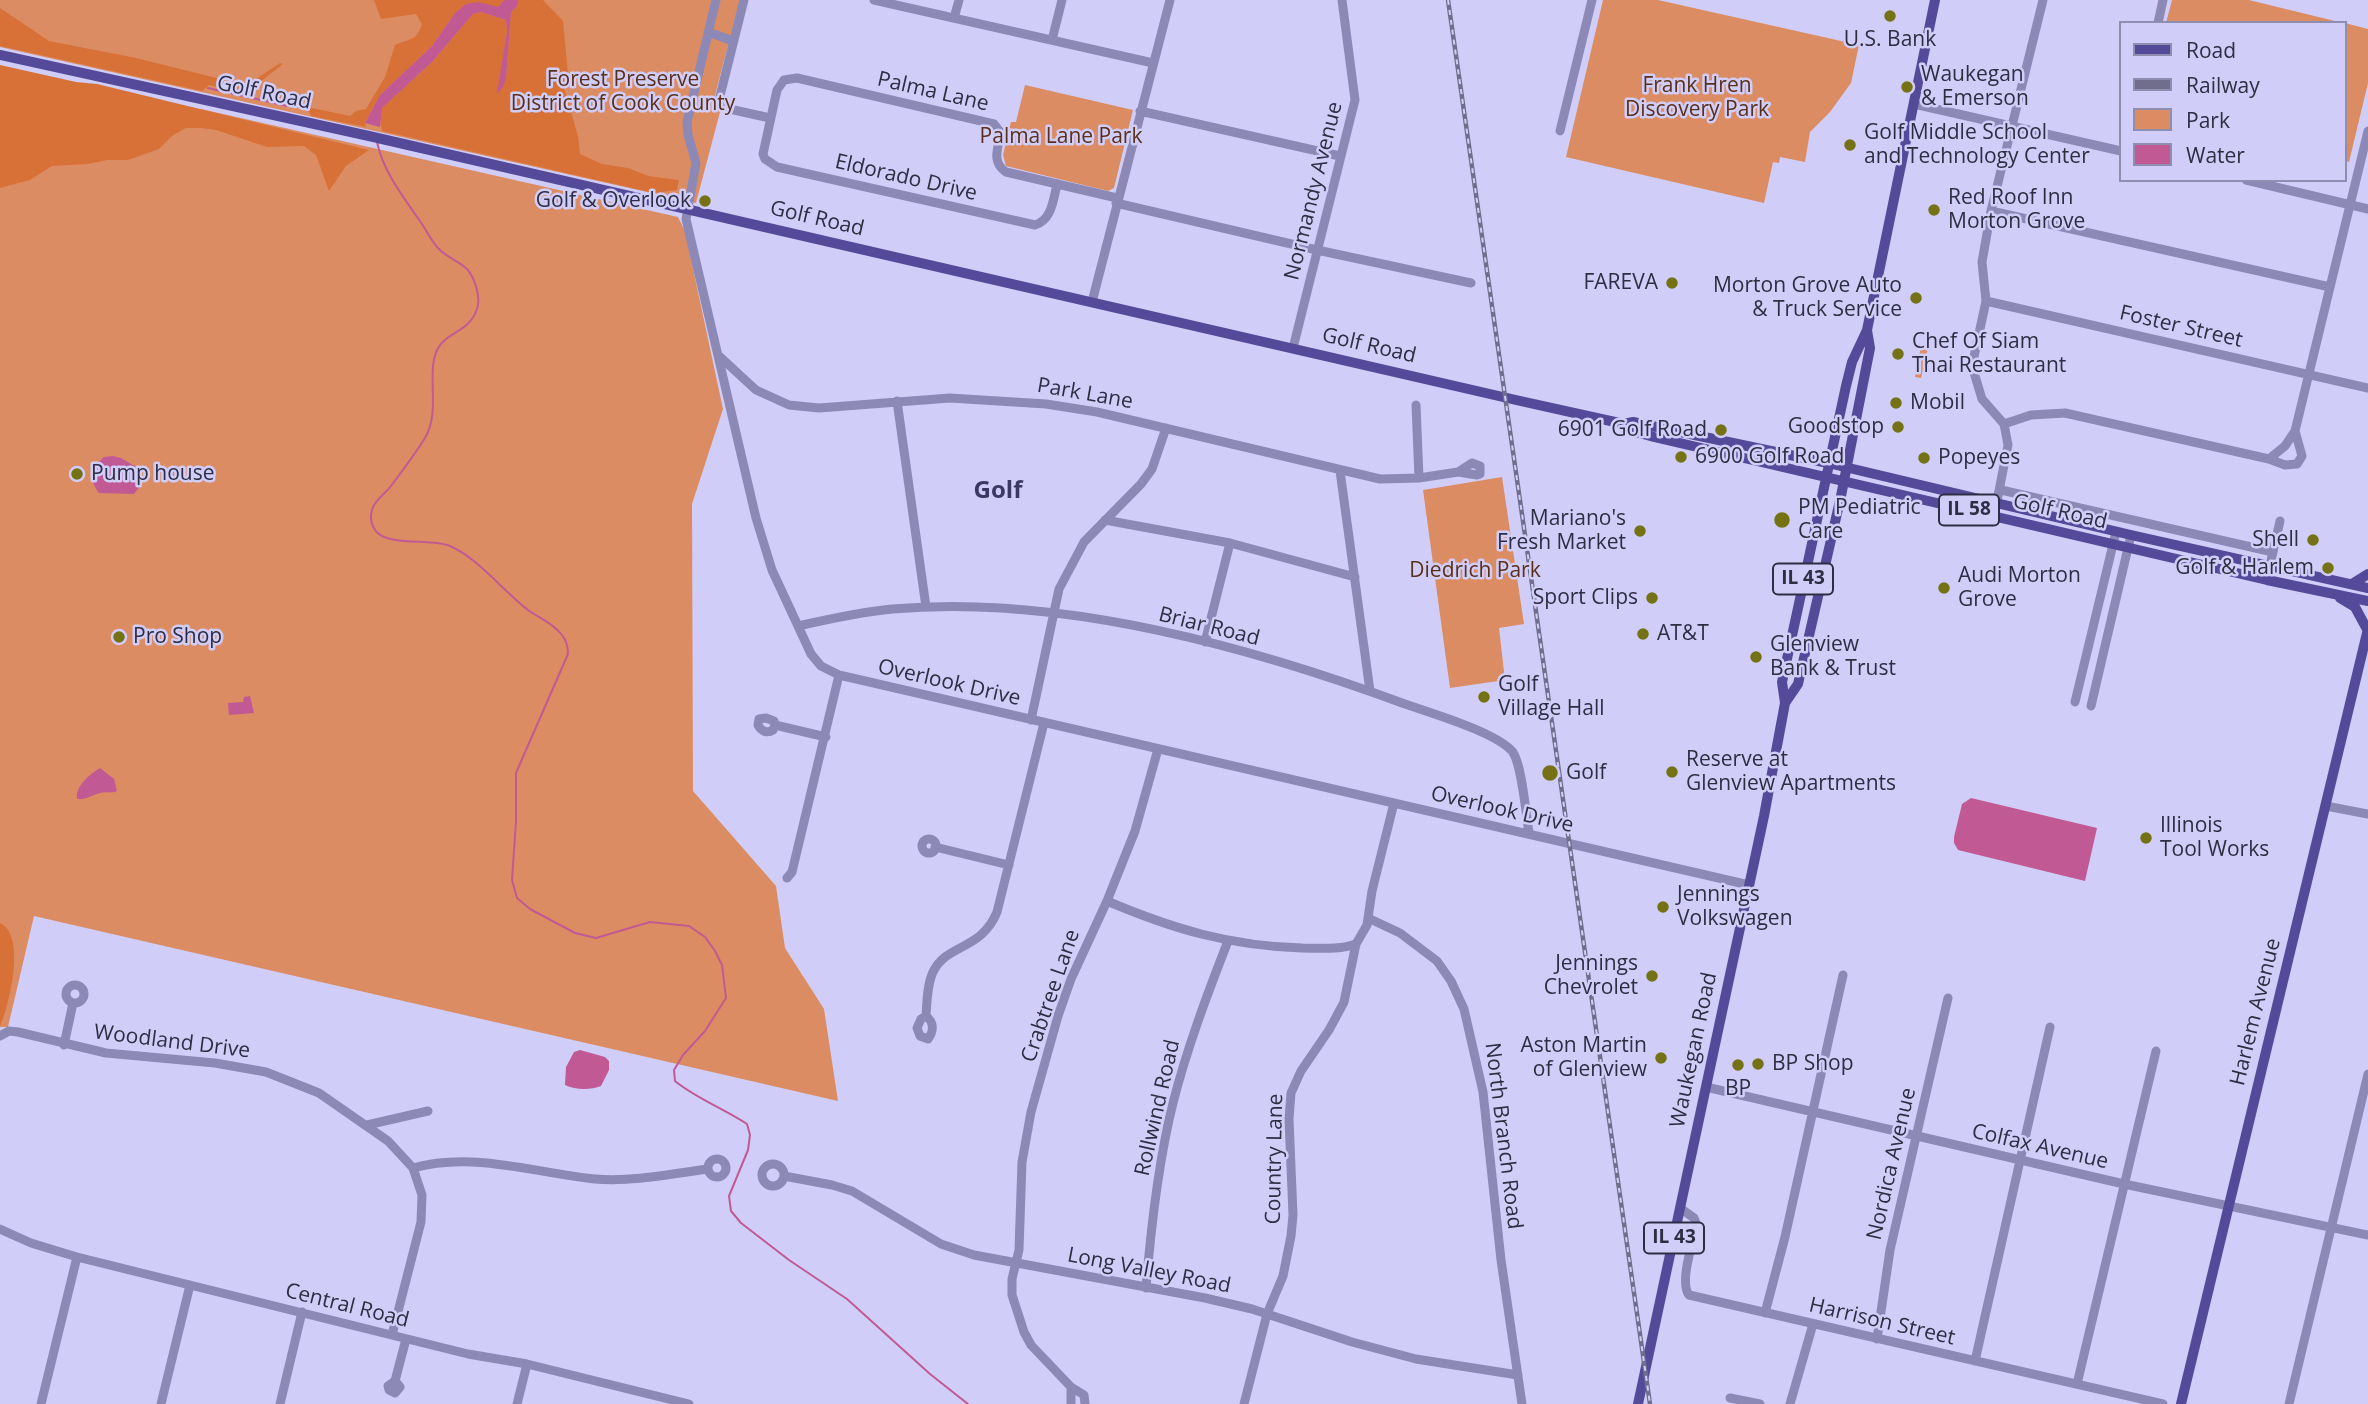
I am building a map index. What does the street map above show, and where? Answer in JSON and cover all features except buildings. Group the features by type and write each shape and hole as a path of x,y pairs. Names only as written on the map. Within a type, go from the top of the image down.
{"main road":[{"name":"IL 43","path":"1828,463 1852,362 1867,330 1935,0"},
{"name":"Golf Road","path":"0,55 369,136 1624,424 1633,422 1828,463 2116,532 2368,588"},
{"name":"IL 43","path":"1846,468 1870,348 1867,330"},
{"name":"Golf Road","path":"1624,424 1629,430 1647,435 2368,601"},
{"name":"Waukegan Road","path":"1638,1404 1749,885 1785,703 1782,682 1828,463"},
{"name":"Waukegan Road","path":"1785,703 1798,684 1846,468"},
{"path":"2352,584 2368,574"},
{"path":"2332,593 2355,607 2368,631"},
{"name":"Harlem Avenue","path":"2181,1404 2368,631"}],"street":[{"name":"Overlook Drive","path":"716,0 687,122 696,163 686,219 764,546 811,654 821,666 839,676 1749,885"},
{"path":"744,0 719,95 720,104 725,108 770,118"},
{"path":"874,0 1153,63"},
{"path":"954,18 959,0"},
{"path":"1052,40 1062,0"},
{"path":"1092,302 1170,0"},
{"name":"Normandy Avenue","path":"1293,348 1353,109 1355,91 1342,0"},
{"path":"1560,131 1592,0"},
{"path":"1994,516 2008,445 2004,424 1982,399 1972,366 1986,301 1982,262 2043,0"},
{"path":"2158,21 2163,0"},
{"path":"708,32 733,41"},
{"name":"Palma Lane","path":"770,118 780,85 784,80 797,78 987,122 1000,130 996,155 1001,168 1013,174 1317,250 1471,283"},
{"path":"1914,104 2120,151"},
{"path":"1140,111 1340,156"},
{"name":"Eldorado Drive","path":"770,118 763,154 765,159 777,167 1035,225 1048,216 1057,185"},
{"path":"2269,459 2285,446 2295,431 2368,131"},
{"path":"2254,182 2368,209"},
{"path":"1992,211 2330,287"},
{"name":"Foster Street","path":"1986,301 2368,388"},
{"name":"Park Lane","path":"717,354 756,390 789,405 818,408 950,398 1016,400 1097,412 1380,479 1419,478 1458,471"},
{"path":"897,401 926,607"},
{"path":"1416,405 1419,478"},
{"path":"2004,424 2031,415 2065,413 2269,459 2285,465 2297,464 2302,456 2295,431"},
{"path":"1031,720 1059,589 1073,559 1090,535 1142,484 1153,469 1166,428"},
{"path":"1340,471 1370,691"},
{"path":"2001,490 2273,552"},
{"path":"1105,520 1230,543 1354,578"},
{"path":"2270,565 2280,521"},
{"path":"2075,702 2116,532"},
{"path":"2091,706 2131,535"},
{"path":"1205,642 1230,543"},
{"name":"Briar Road","path":"798,626 854,614 926,607 987,607 1054,613 1205,642 1370,691 1494,738 1510,749 1517,761 1529,833"},
{"path":"787,878 792,872 839,676"},
{"path":"926,1016 929,985 935,967 977,940 989,929 997,912 1044,723"},
{"path":"775,725 826,737"},
{"name":"Crabtree Lane","path":"1085,1404 1084,1395 1071,1387 1031,1345 1012,1295 1012,1279 1017,1265 1022,1162 1031,1112 1050,1043 1072,978 1135,831 1157,749"},
{"name":"Country Lane","path":"1244,1404 1267,1314 1283,1276 1291,1236 1291,1093 1301,1071 1344,1002 1356,944 1368,918 1394,803"},
{"path":"2326,806 2368,814"},
{"path":"935,847 1009,865"},
{"path":"1107,901 1173,927 1228,941 1273,947 1313,948 1348,947 1356,944"},
{"name":"North Branch Road","path":"1368,918 1409,940 1437,961 1451,981 1464,1009 1483,1092 1501,1260 1522,1404"},
{"name":"Rollwind Road","path":"1146,1288 1155,1196 1172,1105 1188,1048 1228,941"},
{"path":"1765,1313 1785,1237 1843,975"},
{"name":"Nordica Avenue","path":"1877,1339 1887,1267 1948,998"},
{"path":"64,1045 73,1003"},
{"path":"1975,1361 2050,1027"},
{"name":"Woodland Drive","path":"1,1034 18,1032 64,1045 123,1056 215,1063 266,1072 306,1086 367,1125 393,1146 413,1168 422,1195 421,1222 392,1335"},
{"path":"2077,1384 2156,1051"},
{"path":"2289,1404 2368,1074"},
{"name":"Colfax Avenue","path":"1706,1087 2124,1184 2368,1235"},
{"path":"367,1125 428,1111"},
{"path":"413,1168 444,1162 478,1162 605,1179 708,1169"},
{"name":"Long Valley Road","path":"783,1176 844,1188 941,1244 974,1255 1205,1298 1416,1359 1518,1375"},
{"name":"Harrison Street","path":"1680,1208 1694,1218 1697,1225 1685,1282 1685,1292 1694,1297 2163,1404"},
{"name":"Central Road","path":"0,1229 31,1243 77,1257 468,1354 527,1364 666,1401 689,1404"},
{"path":"41,1404 77,1257"},
{"path":"161,1404 190,1285"},
{"path":"280,1404 302,1312"},
{"path":"1790,1404 1813,1324"},
{"path":"395,1381 406,1339"},
{"path":"517,1404 527,1364"},
{"path":"1071,1387 1071,1404"},
{"path":"1730,1398 1760,1404"}],"green space":[{"name":"Forest Preserve District of Cook County","path":"0,0 740,0 714,99 720,112 696,203 0,47"},
{"name":"Frank Hren Discovery Park","path":"1603,0 1658,0 1859,45 1851,83 1830,112 1810,132 1805,162 1780,157 1779,163 1773,162 1764,203 1566,157"},
{"path":"2172,0 2249,0 2335,21 2167,21"},
{"path":"2347,24 2368,29 2368,83 2349,162"},
{"path":"0,71 200,114 201,109 678,217 685,231 723,409 692,504 693,791 776,886 785,948 824,1009 838,1101 34,916 8,1027 0,1027"},
{"name":"Palma Lane Park","path":"1025,85 1133,110 1114,188 1108,191 1006,166 1003,155 1011,122 1016,122"},
{"path":"1921,346 1928,348 1921,378 1915,377"},
{"name":"Diedrich Park","path":"1502,477 1524,624 1499,628 1505,680 1450,688 1423,490"}],"shaded area":[{"path":"374,0 504,0 498,7 455,13 432,46 380,95 365,123 366,127 311,116 307,107 350,116 356,111 366,109 385,77 395,45 412,39 420,30 422,24 416,14 381,19"},
{"path":"518,0 543,0 563,21 568,74 564,88 578,136 580,154 602,164 628,168 648,176 679,180 677,190 654,193 382,131 382,108 431,63 473,14 481,12 506,20 507,32 499,92 506,77 511,12 518,5"},
{"path":"0,8 49,41 136,58 241,84 247,85 280,63 283,64 247,92 209,85 202,91 0,46"},
{"path":"0,65 97,84 369,150 346,166 329,191 316,155 304,146 267,147 216,130 186,128 172,136 159,149 128,160 52,166 30,180 0,188"},
{"path":"0,923 8,930 13,942 14,972 0,1027"}],"water":[{"path":"504,0 518,0 518,5 511,12 506,78 497,94 507,32 506,20 481,12 473,14 431,63 382,108 380,127 365,123 380,95 432,46 455,13 466,4 478,2 498,7"},
{"path":"113,456 140,469 142,484 134,494 99,493 93,483 97,465 104,457"},
{"path":"250,696 254,713 229,715 228,703 243,702 244,697"},
{"path":"100,768 114,779 117,791 77,799 81,785"},
{"path":"1971,798 2097,828 2085,881 1958,850 1954,837 1962,804"},
{"path":"580,1050 605,1057 609,1061 609,1070 601,1086 583,1089 565,1085 566,1067 574,1052"}],"waterway":[{"path":"208,88 287,106"},
{"path":"377,142 384,163 401,193 438,248 470,273 478,299 473,317 437,350 433,370 430,427 409,462 373,506 371,520 375,530 389,539 442,544 460,551 528,610 554,627 567,646 568,654 516,773 512,880 517,898 530,909 575,933 596,938 650,922 689,926 705,937 722,965 726,998 705,1031 683,1055 674,1070 675,1081 747,1124 750,1135 748,1150 729,1196 731,1211 741,1223 789,1260 847,1299 930,1374 968,1404"}],"railway":[{"path":"1448,0 1650,1404"}],"place":[{"name":"U.S. Bank","path":"1890,16"},
{"name":"Waukegan & Emerson","path":"1907,87"},
{"name":"Golf Middle School and Technology Center","path":"1850,145"},
{"name":"Golf & Overlook","path":"705,201"},
{"name":"Red Roof Inn Morton Grove","path":"1934,210"},
{"name":"FAREVA","path":"1672,283"},
{"name":"Morton Grove Auto & Truck Service","path":"1916,298"},
{"name":"Chef Of Siam Thai Restaurant","path":"1898,354"},
{"name":"Mobil","path":"1896,403"},
{"name":"Goodstop","path":"1898,427"},
{"name":"6901 Golf Road","path":"1721,430"},
{"name":"6900 Golf Road","path":"1681,457"},
{"name":"Popeyes","path":"1924,458"},
{"name":"Pump house","path":"77,474"},
{"name":"PM Pediatric Care","path":"1782,520"},
{"name":"Mariano's Fresh Market","path":"1640,531"},
{"name":"Shell","path":"2313,540"},
{"name":"Golf & Harlem","path":"2328,568"},
{"name":"Audi Morton Grove","path":"1944,588"},
{"name":"Sport Clips","path":"1652,598"},
{"name":"AT&T","path":"1643,634"},
{"name":"Pro Shop","path":"119,637"},
{"name":"Glenview Bank & Trust","path":"1756,657"},
{"name":"Golf Village Hall","path":"1484,697"},
{"name":"Reserve at Glenview Apartments","path":"1672,772"},
{"name":"Golf","path":"1550,773"},
{"name":"Illinois Tool Works","path":"2146,838"},
{"name":"Jennings Volkswagen","path":"1663,907"},
{"name":"Jennings Chevrolet","path":"1652,976"},
{"name":"Aston Martin of Glenview","path":"1661,1058"},
{"name":"BP Shop","path":"1758,1064"},
{"name":"BP","path":"1738,1065"}],"district":[{"name":"Golf","path":"998,491"}]}
